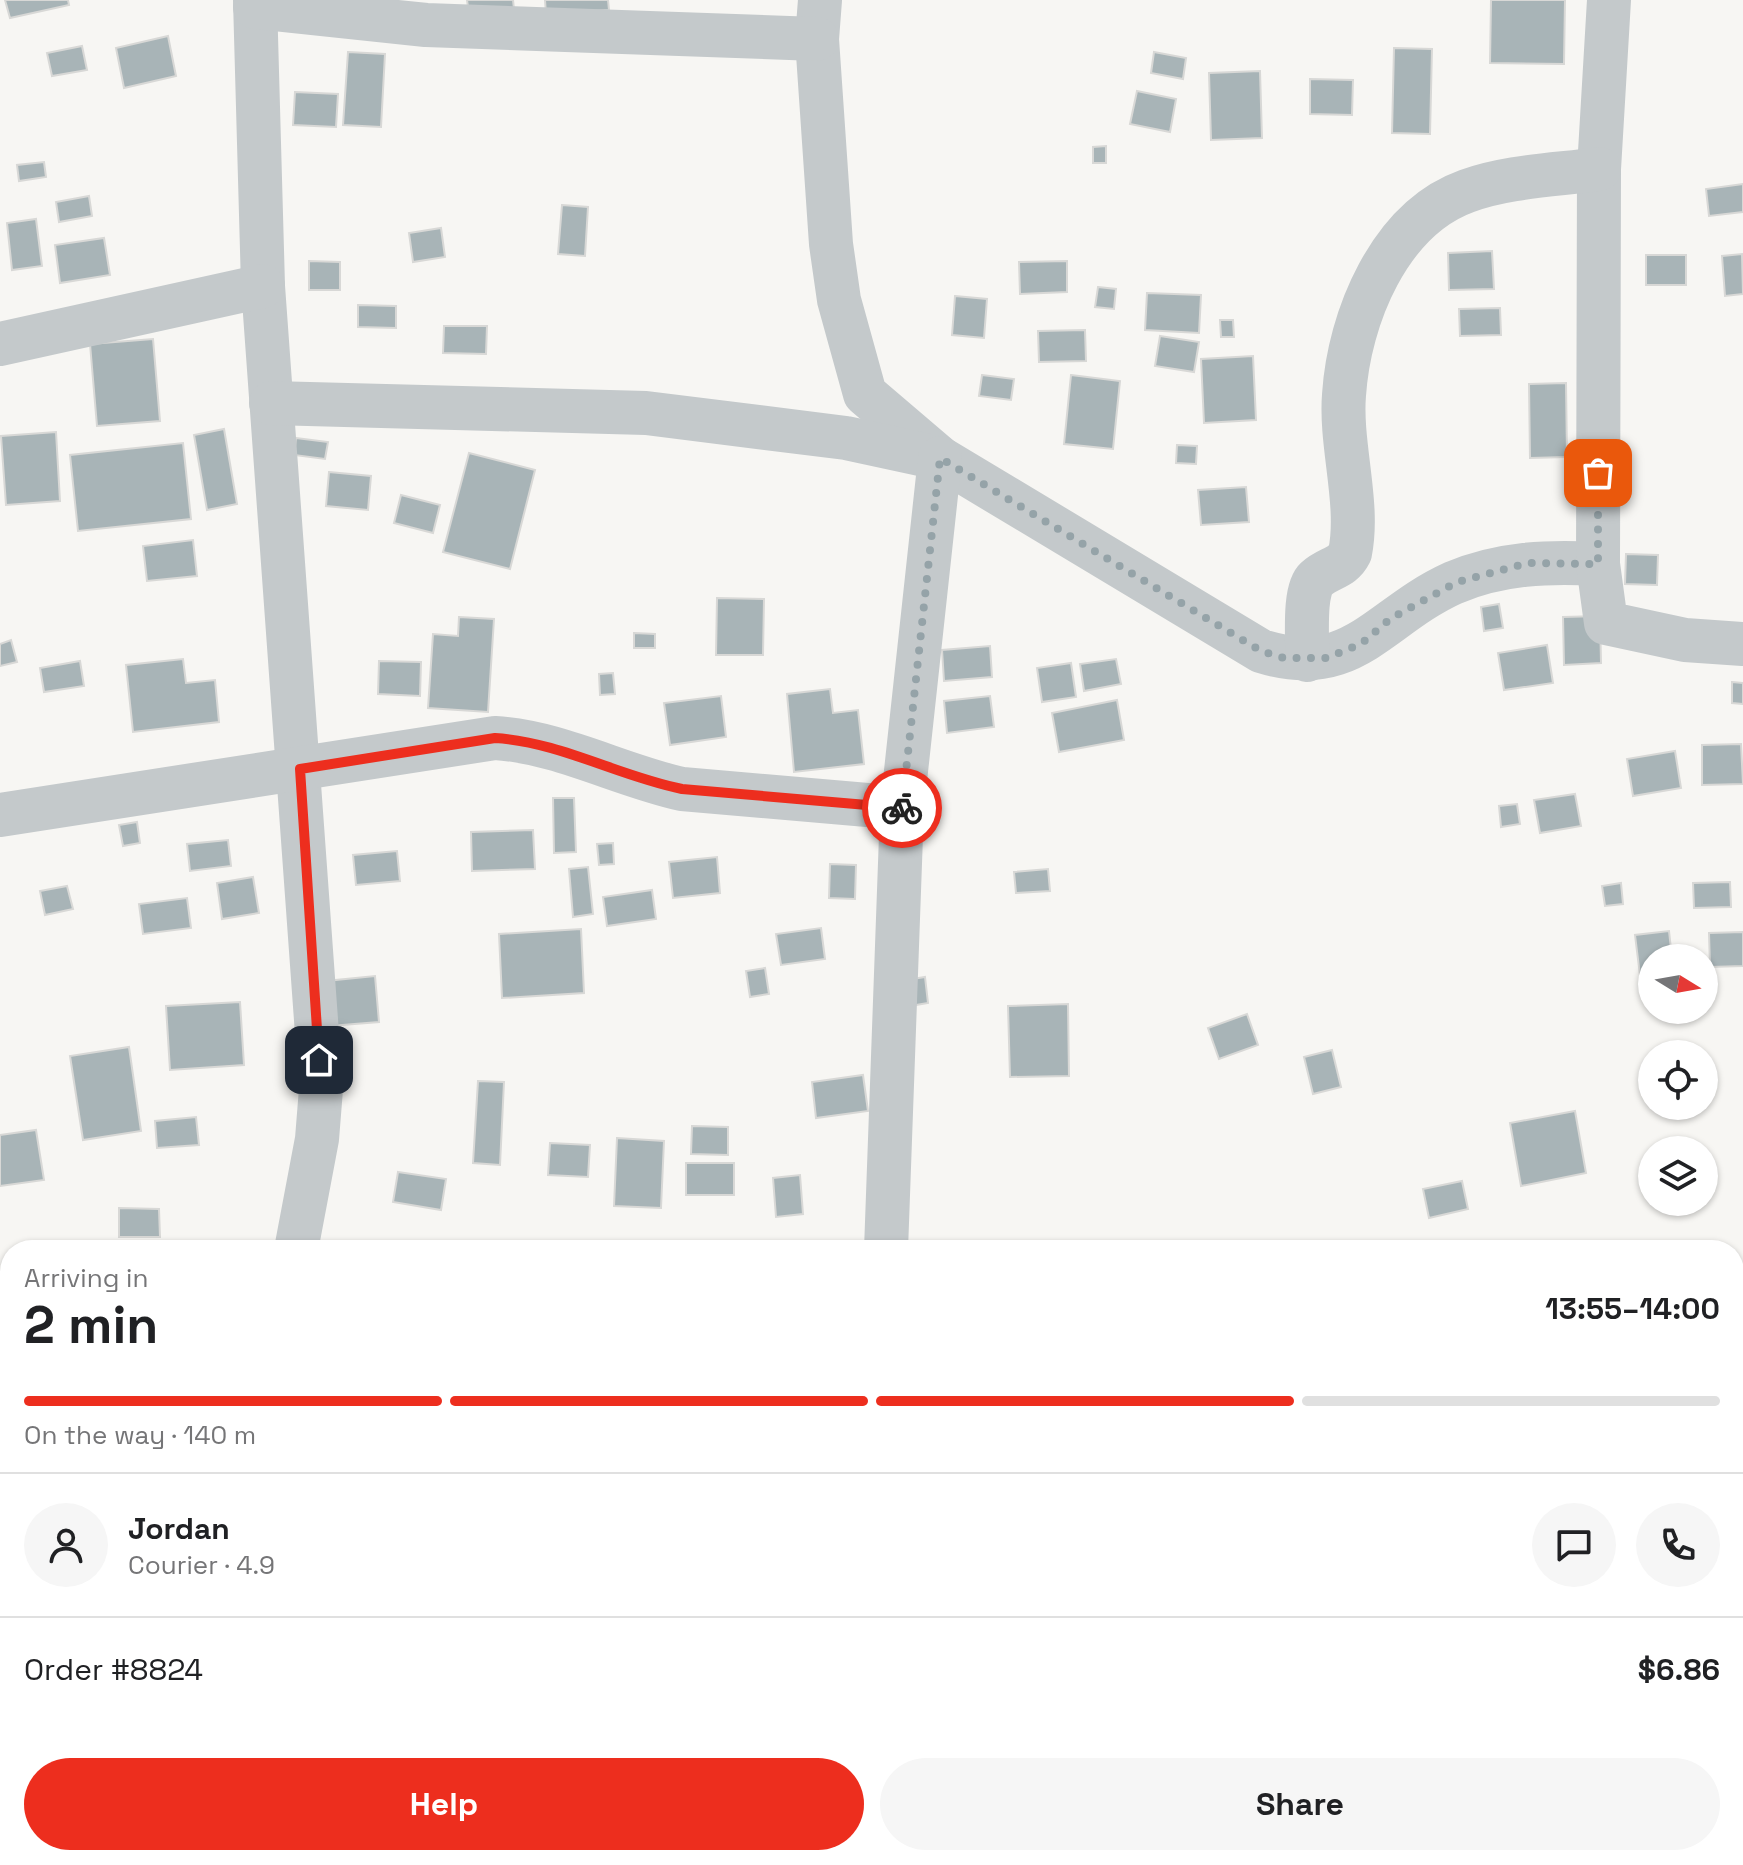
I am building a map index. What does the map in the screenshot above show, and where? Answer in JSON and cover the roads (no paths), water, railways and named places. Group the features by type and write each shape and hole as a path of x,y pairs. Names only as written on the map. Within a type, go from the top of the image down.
{"street":[{"path":"1609,0 1599,169 1598,564 1606,623 1685,640 1743,644"},
{"path":"298,1240 317,1139 321,1089 263,286 255,3 426,25 818,19 831,244 839,300 865,394 940,458 1261,651 1307,660 1326,658 1361,644 1390,619 1457,582 1528,563 1598,564"},
{"path":"1307,660 1311,588 1318,577 1339,568 1350,553 1343,396 1361,317 1391,253 1420,219 1465,191 1599,169"},
{"path":"0,344 263,286"},
{"path":"271,403 646,413 790,429 940,458"},
{"path":"886,1240 902,808 940,458"},
{"path":"0,815 495,738 526,740 647,781 682,789 902,808"}]}
